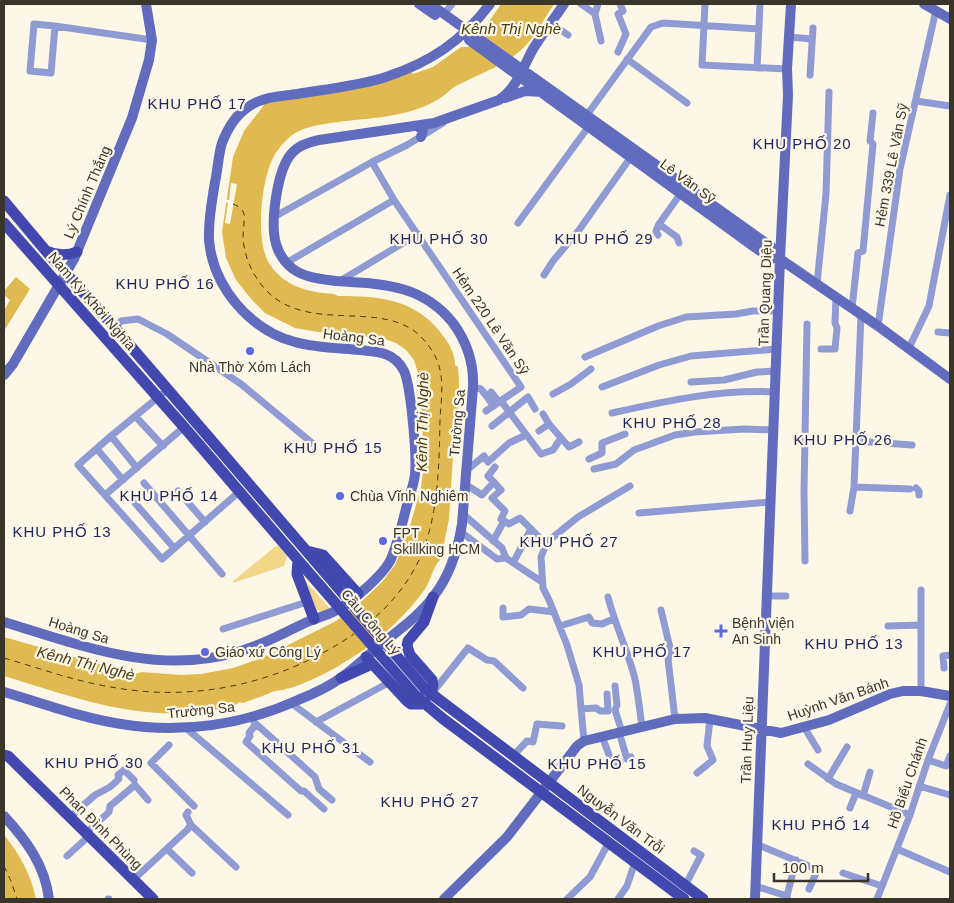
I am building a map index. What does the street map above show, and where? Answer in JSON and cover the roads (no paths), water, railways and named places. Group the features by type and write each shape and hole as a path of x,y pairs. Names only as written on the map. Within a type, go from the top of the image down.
{"main road":[{"name":"Nam Kỳ Khởi Nghĩa","path":"4,201 115,328 163,394 184,427 301,564"},
{"name":"Nam Kỳ Khởi Nghĩa","path":"4,223 58,287 163,394 315,561"},
{"path":"46,251 57,254 77,252"},
{"path":"280,540 292,534"},
{"path":"307,551 326,557 358,594"},
{"name":"Cầu Công Lý","path":"315,561 424,696"},
{"path":"301,564 296,574 314,619"},
{"name":"Cầu Công Lý","path":"301,564 424,696"},
{"path":"341,678 369,660 409,703 424,696 432,682 410,655 407,646 424,622 433,597"},
{"name":"Nguyễn Văn Trỗi","path":"424,696 513,756 546,788 609,842 684,899"},
{"name":"Nguyễn Văn Trỗi","path":"424,696 546,788 703,899"},
{"name":"Phan Đình Phùng","path":"5,753 152,899"}],"street":[{"name":"Lý Chính Thắng","path":"4,375 13,364 77,252 137,104 149,60 152,40 146,4"},
{"path":"419,4 464,32 517,69"},
{"path":"430,4 446,15 464,32"},
{"path":"446,15 452,4"},
{"name":"Hoàng Sa","path":"4,622 113,654 147,659 183,661 210,659 247,649 334,612 381,574 390,562 414,480 415,458 407,378 397,361 383,353 312,346 280,337 255,322 234,302 219,277 209,240 210,212 220,149 235,119 254,103 277,96 358,84 384,78 432,58 476,21 490,4"},
{"path":"499,100 513,88 517,69 564,4"},
{"path":"581,4 595,14"},
{"path":"598,4 595,14 601,41"},
{"path":"618,52 626,34 618,14 623,11 620,4"},
{"path":"705,4 702,65 787,69"},
{"path":"757,68 760,4"},
{"name":"Trần Quang Diệu","path":"767,583 791,4"},
{"path":"924,4 950,19"},
{"name":"Hẻm 339 Lê Văn Sỹ","path":"878,326 900,169 936,10"},
{"path":"446,15 476,21"},
{"path":"551,23 568,35"},
{"path":"518,223 627,59 651,27 663,23 759,29"},
{"path":"55,26 51,73 30,71 34,24 55,26 152,40"},
{"path":"810,75 813,28"},
{"path":"789,37 812,39"},
{"path":"627,59 688,103"},
{"name":"Lê Văn Sỹ","path":"517,69 542,92 773,248 780,259 878,326 950,379"},
{"name":"Lê Văn Sỹ","path":"517,69 586,121"},
{"path":"394,200 286,263 276,245 274,218 285,164 291,153 299,147 319,140 417,126 455,116 525,91 542,92"},
{"path":"817,284 826,194 829,92"},
{"path":"916,101 950,106"},
{"path":"852,308 858,253 863,250 873,144 870,141 873,113"},
{"path":"274,218 372,162 421,137 455,116"},
{"path":"417,126 423,130 421,137"},
{"path":"544,275 634,153"},
{"name":"Lê Văn Sỹ","path":"634,153 681,193 771,258 780,259"},
{"name":"Hẻm 220 Lê Văn Sỹ","path":"372,162 394,200 521,387 486,411"},
{"path":"658,235 656,232 659,224 681,193"},
{"path":"909,348 929,306 950,195"},
{"path":"659,224 677,237 679,242"},
{"path":"340,281 418,234"},
{"name":"Trường Sa","path":"286,263 305,276 312,278 397,287 413,292 433,304 451,322 464,341 472,364 473,387 463,514 460,532 449,568 433,597 369,660"},
{"path":"821,348 835,348 837,328 835,323 836,297"},
{"path":"585,357 658,326 686,317 753,311 778,312"},
{"path":"850,511 854,487 861,315"},
{"path":"115,328 121,321 138,319 167,334 241,384 312,444"},
{"path":"804,561 807,324"},
{"path":"938,332 950,333"},
{"path":"602,387 659,365 691,356 777,349"},
{"path":"553,394 571,384 591,369"},
{"path":"691,382 724,380 757,372 776,371"},
{"path":"473,387 481,389 509,412 541,454 553,450 561,438"},
{"path":"612,413 700,396 750,390 776,392"},
{"path":"491,392 498,403"},
{"path":"163,394 78,465 162,559 239,492"},
{"path":"492,426 528,397 535,409"},
{"path":"543,414 569,447 579,442"},
{"path":"136,417 163,446"},
{"path":"539,431 549,424"},
{"path":"105,495 184,427"},
{"path":"594,469 616,464 634,450 675,435 744,429 773,430"},
{"path":"589,459 602,453 602,443 625,434"},
{"path":"466,470 484,456 488,462 508,443 526,435"},
{"path":"111,436 137,468"},
{"path":"856,441 912,445"},
{"path":"97,449 123,480"},
{"path":"494,467 488,476 501,490 492,498 505,511 501,519 509,524 520,518 546,544"},
{"path":"465,484 482,495 494,482"},
{"path":"144,484 222,574"},
{"path":"444,899 507,837 576,746 584,741 579,685 560,626 543,588 541,557 546,544 586,511 630,486"},
{"path":"854,487 915,491"},
{"path":"178,491 205,522"},
{"path":"639,513 770,502"},
{"path":"135,503 174,548"},
{"path":"463,514 502,548 506,558 542,582"},
{"path":"493,541 504,521"},
{"path":"513,563 531,529"},
{"path":"460,532 497,558 506,558"},
{"name":"Trần Huy Liệu","path":"756,899 760,729 767,583"},
{"path":"921,590 921,691"},
{"path":"766,596 786,596"},
{"path":"608,597 613,619 621,635 635,680 642,726"},
{"path":"223,629 307,602"},
{"path":"503,608 503,617 521,615 529,609 554,612"},
{"path":"661,610 671,652 668,659 675,719"},
{"path":"560,626 589,617 592,622 602,624 613,619"},
{"path":"888,626 921,625"},
{"path":"424,696 468,648 487,660 494,661 523,688"},
{"path":"944,668 943,656 950,655"},
{"name":"Trường Sa","path":"4,692 108,722 134,726 186,728 253,721 341,678"},
{"path":"316,722 390,682"},
{"path":"614,686 617,705 615,710 620,732 627,758 631,757"},
{"name":"Huỳnh Văn Bánh","path":"584,741 675,719 710,719 781,733 843,714 890,694 903,691 921,691 950,696"},
{"path":"581,709 596,708 600,711 608,711 607,694"},
{"path":"291,703 370,762"},
{"name":"Hồ Biểu Chánh","path":"877,899 950,704"},
{"path":"697,773 713,760 707,746 710,719"},
{"path":"324,809 246,742 250,736 248,734 253,721 315,777 319,789 332,800"},
{"path":"513,756 527,741 534,742 537,724 562,726"},
{"path":"804,727 818,750"},
{"path":"186,728 288,815"},
{"path":"602,736 612,763 620,762"},
{"path":"169,745 151,763 194,806"},
{"path":"828,779 847,747"},
{"path":"928,760 946,766 950,756"},
{"path":"808,764 836,784 910,815"},
{"path":"70,817 95,795 110,787 124,770 134,780"},
{"path":"850,808 860,795 870,772"},
{"path":"67,856 109,812 110,806 135,785 148,800"},
{"path":"919,786 950,795"},
{"path":"188,812 186,815 191,825 236,867"},
{"path":"4,816 26,841 35,855 47,885 49,899"},
{"path":"133,880 191,825"},
{"path":"566,899 590,877 609,842"},
{"path":"756,844 816,868 816,873 809,890"},
{"path":"167,849 192,873"},
{"path":"897,849 950,872"},
{"path":"686,886 700,855"},
{"path":"755,886 787,898 796,860"},
{"path":"618,899 627,886 635,862"},
{"path":"843,873 882,886"}],"water":[{"name":"Kênh Thị Nghè","path":"501,4 554,4 535,34 514,56 455,86 431,103 397,114 326,124 297,132 284,142 274,156 269,167 263,194 261,210 262,240 269,263 282,278 306,290 338,296 383,299 410,307 433,324 452,350 455,365 458,367 459,396 457,425 455,425 449,519 441,559 436,565 425,589 404,615 362,651 344,663 299,685 272,692 243,703 239,702 228,708 187,713 160,713 134,710 108,706 4,676 4,637 134,674 142,672 181,675 201,674 233,668 262,658 336,621 361,602 382,582 395,565 408,533 421,487 424,465 420,379 414,360 406,350 396,343 382,338 295,328 265,313 252,300 236,280 226,258 222,232 233,157 244,131 265,104 412,72 413,74 433,67 461,47 468,47 482,32"},
{"path":"16,277 30,289 4,331 4,311 10,300 4,295 4,291"},
{"path":"4,835 24,865 36,899 4,899"}],"place":[{"name":"Nhà Thờ Xóm Lách","path":"250,351"},
{"name":"Chùa Vĩnh Nghiêm","path":"340,496"},
{"name":"FPT Skillking HCM","path":"383,541"},
{"name":"Bệnh viện An Sinh","path":"721,631"},
{"name":"Giáo xứ Công Lý","path":"205,652"}],"district":[{"name":"KHU PHỐ 17","path":"197,103"},
{"name":"KHU PHỐ 20","path":"802,143"},
{"name":"KHU PHỐ 30","path":"439,238"},
{"name":"KHU PHỐ 29","path":"604,238"},
{"name":"KHU PHỐ 16","path":"165,283"},
{"name":"KHU PHỐ 28","path":"672,422"},
{"name":"KHU PHỐ 26","path":"843,439"},
{"name":"KHU PHỐ 15","path":"333,447"},
{"name":"KHU PHỐ 14","path":"169,495"},
{"name":"KHU PHỐ 13","path":"62,531"},
{"name":"KHU PHỐ 27","path":"569,541"},
{"name":"KHU PHỐ 13","path":"854,643"},
{"name":"KHU PHỐ 17","path":"642,651"},
{"name":"KHU PHỐ 31","path":"311,747"},
{"name":"KHU PHỐ 30","path":"94,762"},
{"name":"KHU PHỐ 15","path":"597,763"},
{"name":"KHU PHỐ 27","path":"430,801"},
{"name":"KHU PHỐ 14","path":"821,824"}]}
